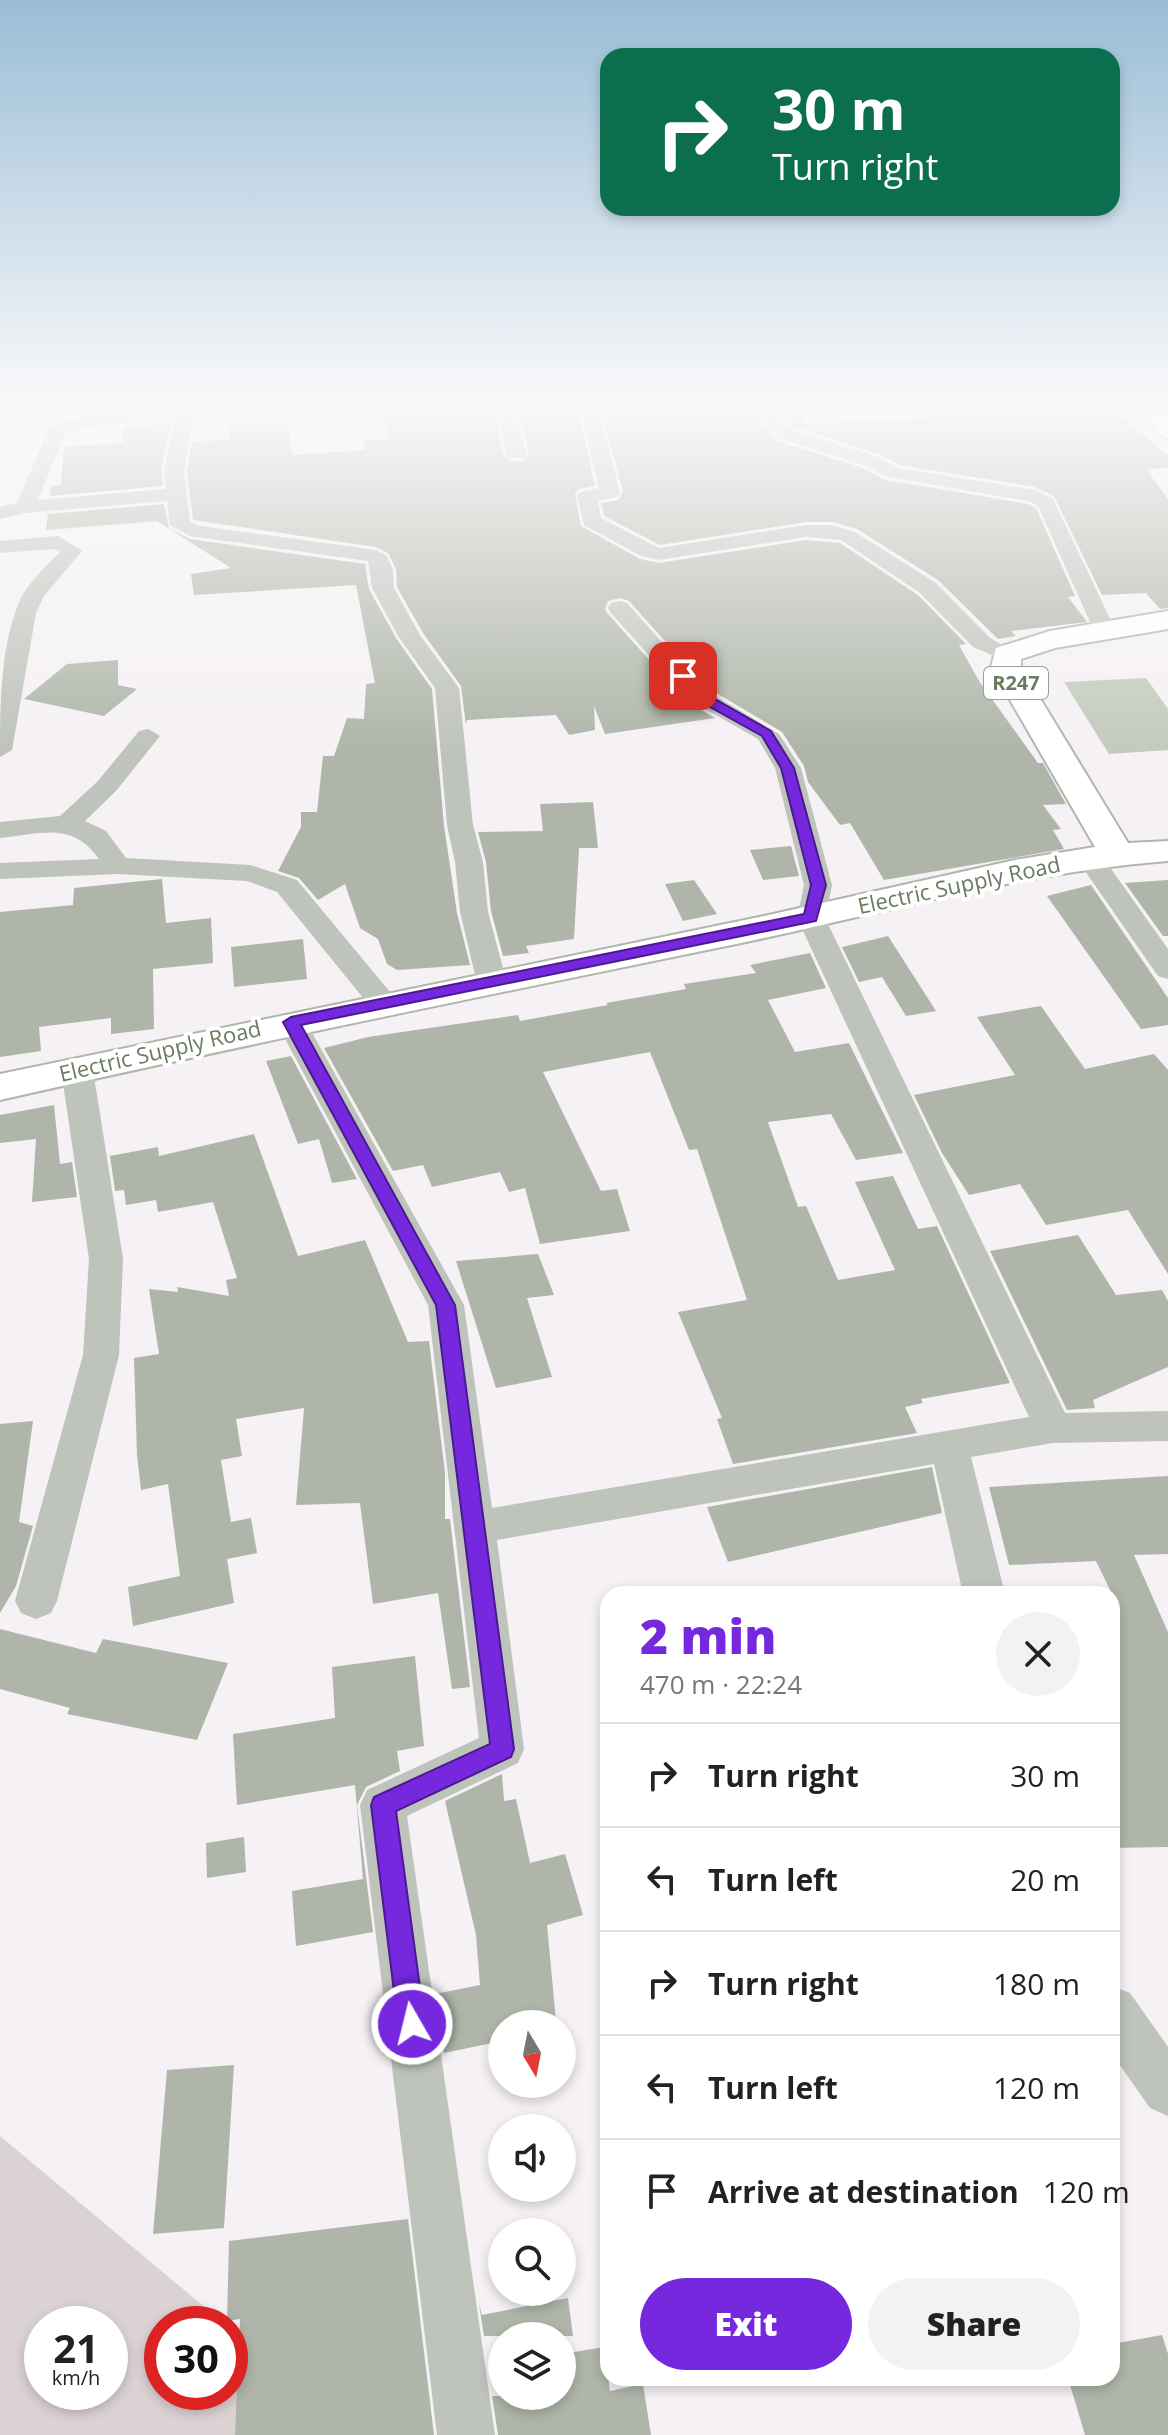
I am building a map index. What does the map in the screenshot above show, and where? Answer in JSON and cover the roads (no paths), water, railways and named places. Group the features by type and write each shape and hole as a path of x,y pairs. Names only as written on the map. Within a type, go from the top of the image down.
{"main road":[{"name":"R247","path":"1102,856 1006,667 1006,654 1026,646 1168,620"},
{"name":"Electric Supply Road","path":"0,1087 291,1022 811,918 995,874 1102,856 1168,851"}],"street":[{"path":"179,521 180,525 197,532 376,556 382,570 383,588 409,636 447,688 460,825 469,862 474,912 492,983"},
{"path":"591,521 648,552 659,554 818,530 848,536 928,588 981,642 1006,654"},
{"path":"1054,521 1105,631"},
{"path":"0,547 58,542 72,551 34,594 25,613 0,750"},
{"path":"619,608 696,694 767,734 788,768 818,885 811,918 1053,1428"},
{"path":"68,823 107,786 148,736"},
{"path":"0,830 68,823 97,837 118,866"},
{"path":"1102,856 1168,970"},
{"path":"0,871 118,866 250,873 287,886 384,1004"},
{"path":"291,1022 446,1305 475,1527 502,1749 383,1805 466,2435"},
{"path":"36,1601 101,1355 106,1259 77,1070"},
{"path":"475,1527 1053,1428 1168,1426"},
{"path":"949,1446 982,1586"},
{"path":"1120,2022 1168,2090"}]}
